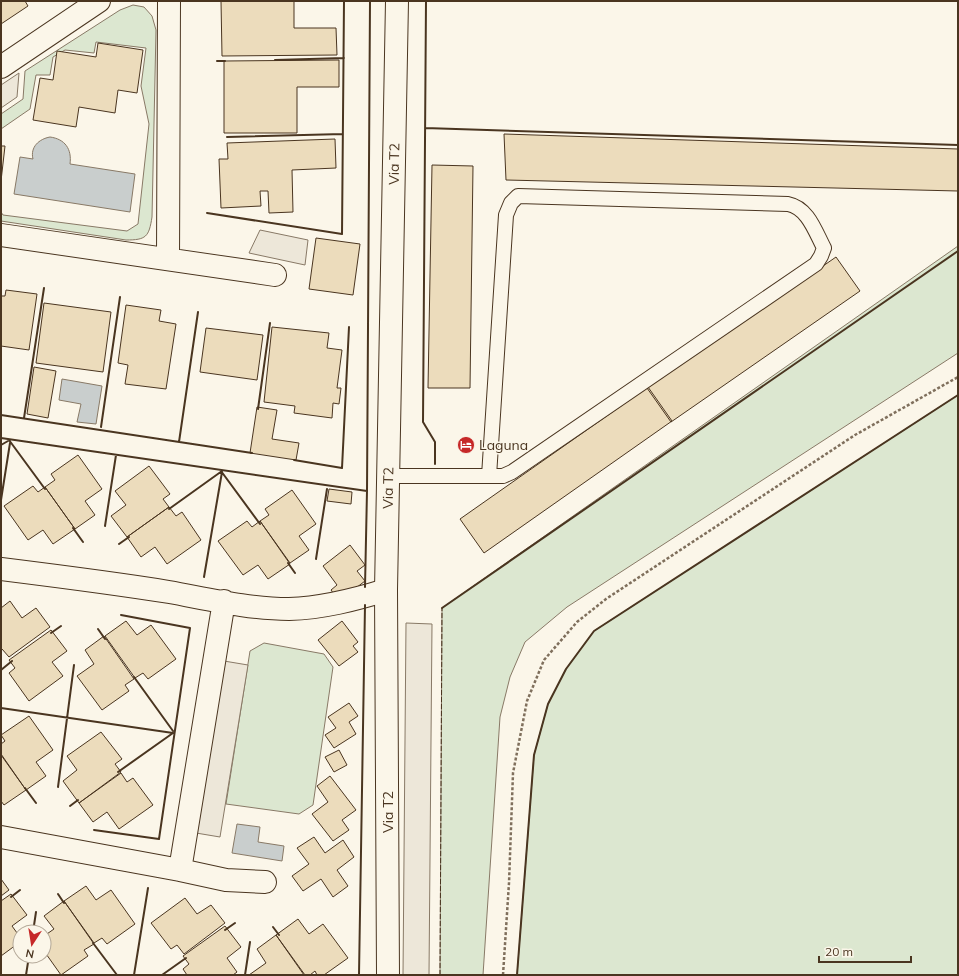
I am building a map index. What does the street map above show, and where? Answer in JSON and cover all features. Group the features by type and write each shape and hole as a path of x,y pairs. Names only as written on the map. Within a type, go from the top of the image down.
{"street":[{"path":"1,67 99,1"},
{"path":"168,259 169,1"},
{"name":"Via T2","path":"388,975 386,590 397,1"},
{"path":"1,235 275,275"},
{"path":"1,569 103,581 256,607 289,609 327,606 354,600 386,590"},
{"path":"180,870 224,601"},
{"path":"1,837 226,880 265,882"}],"lane":[{"path":"388,476 489,476 503,476 512,472 816,264 824,248 804,212 796,206 788,204 518,196 511,203 506,214 489,476"}],"path":[{"path":"503,975 509,883 513,773 527,701 544,660 577,622 606,599 855,435 958,377"}],"green space":[{"path":"133,5 144,7 152,16 156,30 152,217 148,233 142,238 126,240 1,221 1,212 3,215 127,231 138,224 149,124 141,86 146,48 96,42 94,53 65,50 53,57 50,75 36,75 30,109 1,129 1,114 23,99 25,71 120,10"},
{"path":"958,246 958,353 567,607 525,642 510,677 500,717 483,975 440,975 442,608"},
{"path":"958,395 958,975 517,975 534,755 548,704 566,669 594,631"},
{"path":"264,643 324,654 333,667 313,805 299,814 226,804 250,651"}],"shaded area":[{"path":"19,73 17,97 1,108 1,85"},
{"path":"50,137 60,140 69,149 70,164 135,174 130,212 14,194 20,157 33,159 32,155 36,144"},
{"path":"260,230 308,240 305,265 249,253"},
{"path":"62,379 102,386 96,424 77,422 81,404 59,400"},
{"path":"406,623 432,624 429,975 403,975"},
{"path":"224,661 248,665 220,837 196,833"},
{"path":"237,824 260,827 258,842 284,846 282,861 232,853"}],"building":[{"path":"1,1 25,1 28,6 1,24"},
{"path":"221,1 294,1 294,28 336,28 337,55 222,56"},
{"path":"98,43 143,50 137,93 118,90 115,113 79,107 76,127 33,120 40,78 53,80 57,51 96,57"},
{"path":"339,60 339,87 297,87 297,133 224,133 224,61"},
{"path":"504,134 958,149 958,191 506,180"},
{"path":"335,139 336,168 292,170 293,212 269,213 268,191 260,191 261,206 221,208 219,159 228,159 227,143"},
{"path":"1,146 5,146 1,181"},
{"path":"432,165 473,166 470,388 428,388"},
{"path":"316,238 360,244 353,295 309,289"},
{"path":"836,257 860,291 671,422 647,388"},
{"path":"6,290 37,294 29,350 1,346 1,296 5,296"},
{"path":"44,303 111,312 103,372 36,363"},
{"path":"126,305 161,310 159,321 176,324 166,389 125,384 128,365 118,363"},
{"path":"272,327 329,333 327,348 342,350 337,388 341,388 339,404 333,403 332,418 294,413 295,406 264,402"},
{"path":"206,328 263,335 257,380 200,372"},
{"path":"34,367 56,371 48,418 27,414"},
{"path":"648,387 672,421 484,553 460,519"},
{"path":"257,407 277,410 272,439 299,443 296,460 250,453"},
{"path":"78,455 102,489 85,501 95,515 75,529 45,487 55,480 51,474"},
{"path":"149,466 170,494 163,499 169,507 127,537 111,516 126,505 115,491"},
{"path":"33,486 38,492 45,487 75,529 53,544 43,530 28,540 4,506"},
{"path":"329,489 352,492 351,504 327,501"},
{"path":"292,490 316,524 299,536 309,550 290,563 260,521 269,515 265,509"},
{"path":"169,507 176,516 182,512 201,540 167,564 155,547 141,557 127,537"},
{"path":"247,521 252,527 260,521 290,564 268,579 258,565 243,575 218,541"},
{"path":"350,545 365,565 357,571 365,581 339,601 331,590 337,585 323,566"},
{"path":"10,601 22,618 36,608 50,627 9,657 2,649 1,650 1,608"},
{"path":"126,621 137,635 151,625 176,659 148,679 143,673 135,678 105,636"},
{"path":"342,621 358,642 353,646 358,652 339,666 318,640"},
{"path":"51,630 67,651 52,662 63,676 29,701 9,673 15,668 9,660"},
{"path":"104,636 134,679 125,685 129,691 102,710 77,676 94,664 85,650"},
{"path":"349,703 358,716 349,722 356,734 334,748 325,735 336,728 328,717"},
{"path":"29,716 53,750 36,762 46,776 26,790 1,754 1,744 5,741 1,735"},
{"path":"101,732 122,759 115,764 121,772 79,803 63,781 77,770 67,756"},
{"path":"339,750 347,765 334,772 325,757"},
{"path":"1,755 26,790 4,805 1,801"},
{"path":"121,773 127,782 133,778 153,805 119,829 107,812 93,822 79,803"},
{"path":"330,776 356,810 342,820 349,830 333,841 312,814 328,802 317,786"},
{"path":"314,837 325,853 343,840 354,857 337,870 348,886 333,897 321,879 303,891 292,876 309,864 297,848"},
{"path":"1,879 9,890 1,896"},
{"path":"86,886 96,900 111,890 135,924 107,944 102,938 94,943 64,901"},
{"path":"11,894 27,915 15,924 12,924 12,948 1,956 1,901"},
{"path":"185,898 197,914 211,905 225,923 184,954 177,945 171,949 151,923"},
{"path":"64,901 94,944 84,950 88,956 61,975 52,962 52,930 54,929 52,924 50,924 44,916"},
{"path":"298,919 309,934 323,924 348,958 324,975 317,975 315,971 310,975 305,975 276,935"},
{"path":"225,926 241,947 227,958 237,972 233,975 187,975 183,969 189,964 183,956"},
{"path":"276,935 304,975 249,975 266,963 257,949"}],"fence":[{"path":"440,975 442,608"}],"wall":[{"path":"207,213 342,234 344,1"},
{"path":"365,587 370,1"},
{"path":"426,1 423,422 435,442 435,464"},
{"path":"275,60 344,58"},
{"path":"217,61 225,61"},
{"path":"425,128 958,145"},
{"path":"227,137 343,134"},
{"path":"442,608 958,251"},
{"path":"24,418 44,288"},
{"path":"101,427 120,297"},
{"path":"179,442 198,312"},
{"path":"258,409 270,323"},
{"path":"294,460 342,468 349,327"},
{"path":"517,975 534,755 548,704 566,669 594,631 958,395"},
{"path":"1,415 252,453"},
{"path":"1,438 367,491"},
{"path":"9,440 45,489"},
{"path":"1,445 8,441"},
{"path":"1,500 10,443"},
{"path":"105,526 116,455"},
{"path":"221,471 260,524"},
{"path":"169,509 222,471"},
{"path":"204,577 222,472"},
{"path":"316,559 327,489"},
{"path":"73,528 83,542"},
{"path":"119,544 129,537"},
{"path":"288,563 295,573"},
{"path":"359,975 365,605"},
{"path":"94,830 159,839 190,628 121,615"},
{"path":"51,633 61,626"},
{"path":"98,629 105,639"},
{"path":"1,670 12,661"},
{"path":"58,787 74,665"},
{"path":"134,677 173,731"},
{"path":"1,708 173,733"},
{"path":"118,772 173,733"},
{"path":"25,788 36,803"},
{"path":"70,806 78,800"},
{"path":"134,975 148,888"},
{"path":"11,897 20,890"},
{"path":"58,894 64,903"},
{"path":"34,924 36,912"},
{"path":"225,930 235,923"},
{"path":"273,927 279,935"},
{"path":"245,975 250,942"},
{"path":"93,943 117,975"},
{"path":"162,975 186,958"},
{"path":"26,975 28,964"}],"place":[{"name":"Laguna","path":"466,445"}]}
